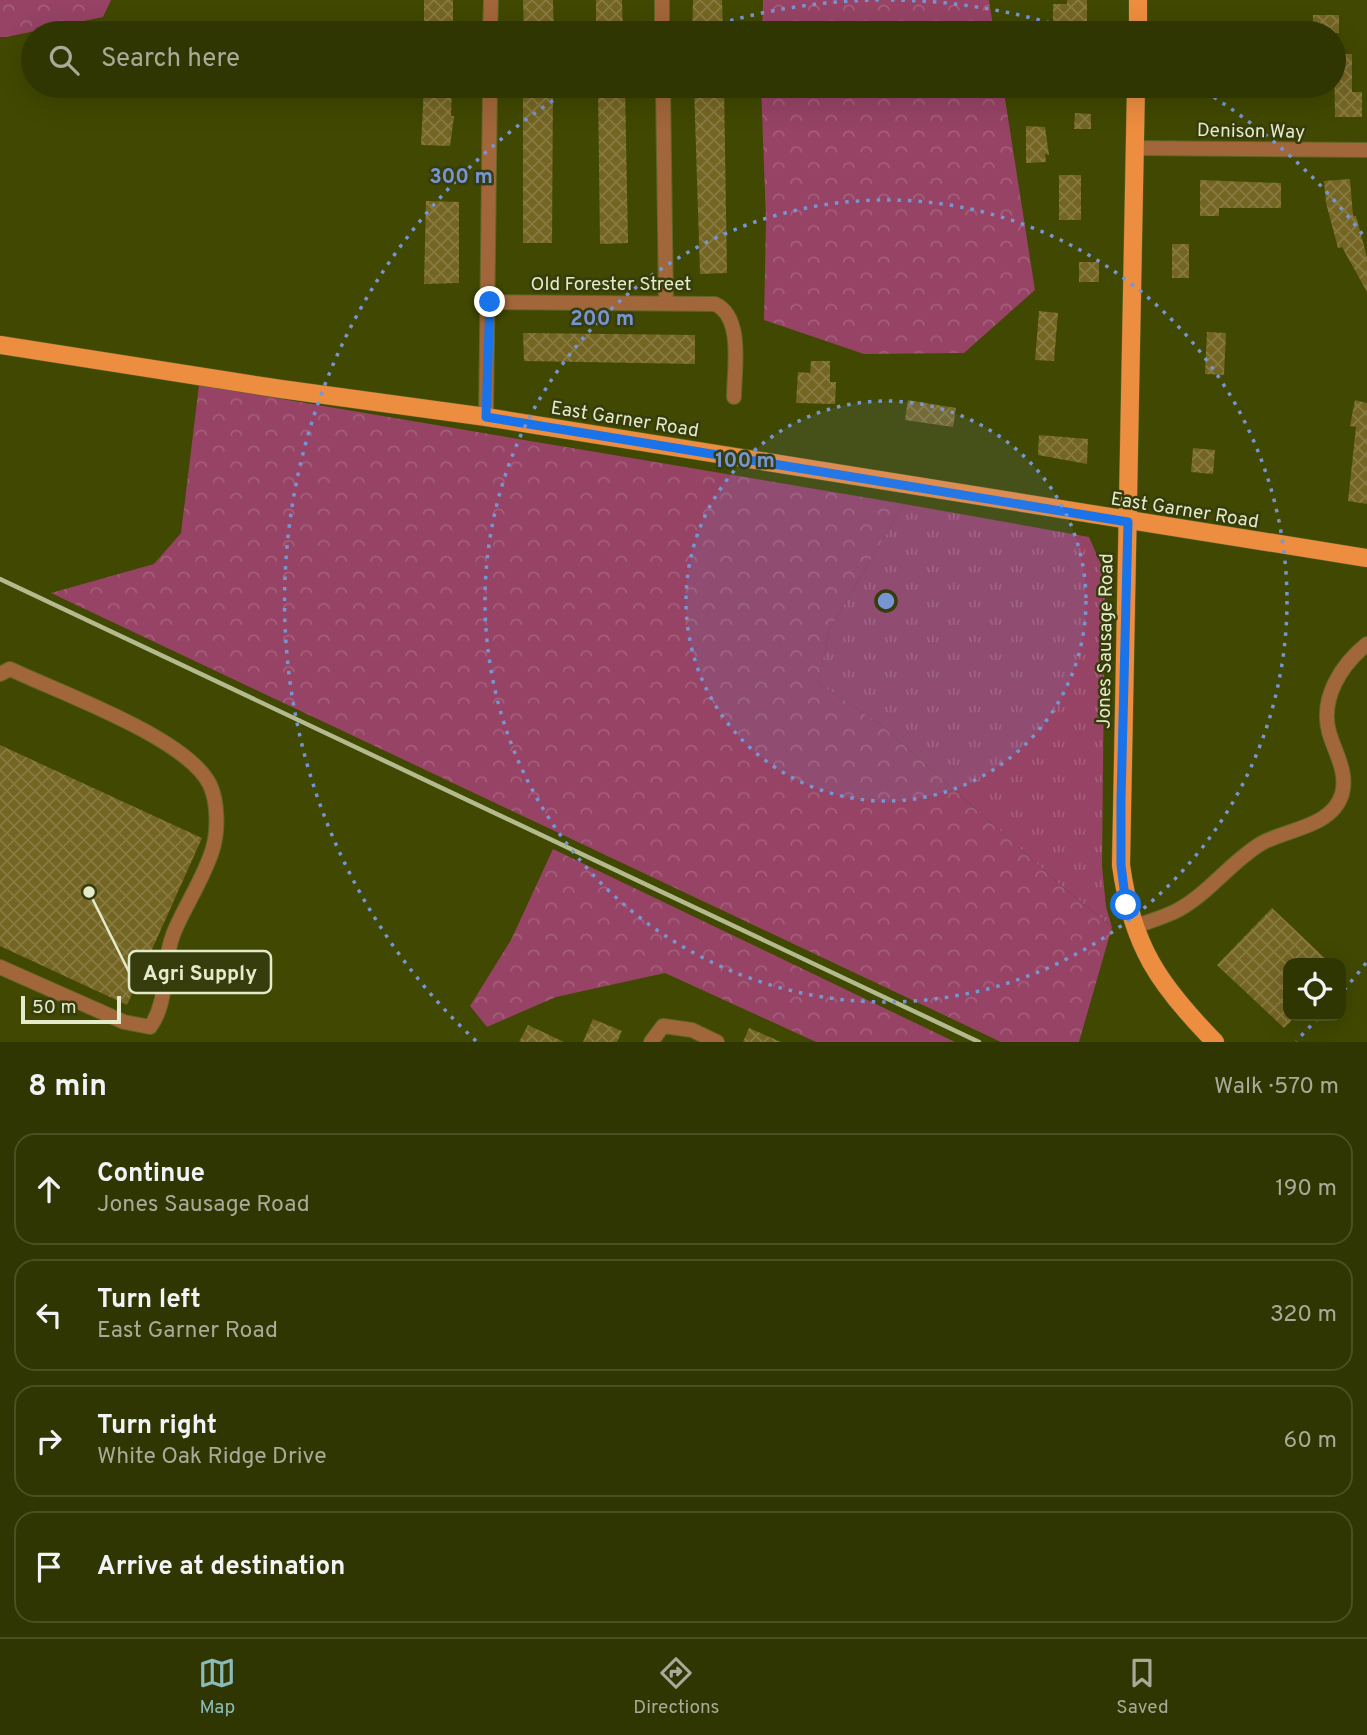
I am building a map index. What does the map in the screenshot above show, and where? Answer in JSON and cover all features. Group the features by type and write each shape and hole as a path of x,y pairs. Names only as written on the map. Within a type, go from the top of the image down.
{"main road":[{"path":"1138,0 1138,21"},
{"name":"Jones Sausage Road","path":"1136,98 1121,865 1126,905 1156,973 1215,1042"},
{"name":"East Garner Road","path":"0,345 486,417 1128,522 1367,558"}],"street":[{"path":"490,21 491,0"},
{"path":"662,0 662,21"},
{"path":"486,417 490,302 490,98"},
{"path":"663,98 666,302"},
{"name":"Denison Way","path":"1134,148 1367,150"},
{"name":"Old Forester Street","path":"490,302 706,302 724,308 733,333 734,397"},
{"path":"1134,927 1175,911 1263,843 1306,827 1331,812 1341,796 1344,775 1328,730 1327,707 1334,683 1353,656 1367,644"},
{"path":"0,674 10,669 166,742 193,764 210,785 217,823 213,849 172,936 160,1014 150,1027 124,1022 0,967"},
{"path":"651,1042 663,1026 677,1026 717,1042"}],"green space":[{"path":"0,0 111,0 103,17 84,21 21,21 21,34 0,37"},
{"path":"763,0 989,0 992,21 762,21"},
{"path":"761,98 1005,98 1035,290 964,353 864,354 764,320 766,220"},
{"path":"199,385 904,504 829,630 818,683 880,724 1064,888 1112,927 1079,1042 1001,1042 51,593 154,564 181,533"},
{"path":"904,504 1089,537 1105,574 1102,866 1106,907 1112,927 1064,888 880,724 818,683 829,630"},
{"path":"553,849 955,1042 816,1042 665,973 556,997 487,1027 470,1006 511,940"}],"building":[{"path":"424,0 453,0 453,21 424,21"},
{"path":"523,0 553,0 554,21 524,21"},
{"path":"596,0 622,0 623,21 596,21"},
{"path":"693,0 722,0 723,21 692,21"},
{"path":"1067,0 1087,0 1087,21 1053,21 1053,4 1067,4"},
{"path":"1313,15 1339,15 1339,21 1313,21"},
{"path":"1346,54 1352,54 1352,92 1362,92 1362,117 1335,117 1335,98 1346,98"},
{"path":"423,98 452,98 451,116 454,116 450,146 421,145"},
{"path":"523,98 553,98 552,243 523,243"},
{"path":"598,98 625,98 628,243 600,244"},
{"path":"694,98 724,98 727,273 700,274"},
{"path":"1075,113 1091,114 1091,129 1074,129"},
{"path":"1026,126 1045,127 1049,155 1045,154 1046,162 1026,163"},
{"path":"1059,175 1081,175 1081,220 1059,220"},
{"path":"1350,179 1353,216 1356,216 1367,257 1367,292 1342,247 1338,248 1326,203 1324,181"},
{"path":"1200,180 1281,183 1281,208 1219,208 1219,216 1200,216"},
{"path":"426,201 459,202 459,283 424,284"},
{"path":"1172,244 1189,244 1189,278 1172,278"},
{"path":"1079,262 1099,262 1099,282 1079,282"},
{"path":"1039,311 1058,313 1054,361 1035,360"},
{"path":"1207,332 1226,333 1224,375 1205,374"},
{"path":"523,333 695,335 695,364 524,361"},
{"path":"811,361 830,361 830,382 836,382 835,404 796,403 798,372 810,373"},
{"path":"908,400 956,408 953,427 905,420"},
{"path":"1355,400 1367,403 1367,504 1348,501 1356,427 1350,426"},
{"path":"1039,435 1088,439 1087,464 1038,455"},
{"path":"1193,448 1215,450 1213,474 1191,472"},
{"path":"0,745 202,838 127,1005 0,946"},
{"path":"1272,908 1325,958 1283,958 1283,1021 1291,1021 1284,1028 1217,965"},
{"path":"593,1019 622,1031 617,1042 583,1042"},
{"path":"528,1025 564,1042 519,1042"},
{"path":"749,1028 781,1042 743,1042"}],"railway":[{"path":"0,579 979,1042"}],"place":[{"name":"Agri Supply","path":"89,892"}],"route":[{"path":"490,302 486,417 1128,522 1121,800 1121,865 1126,905"}]}
